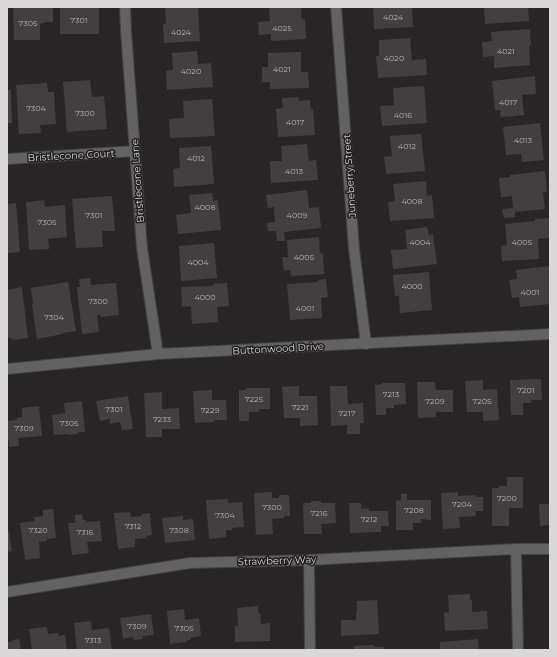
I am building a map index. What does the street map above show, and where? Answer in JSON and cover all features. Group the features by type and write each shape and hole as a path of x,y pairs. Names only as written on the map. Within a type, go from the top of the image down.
{"street":[{"name":"Bristlecone Lane","path":"126,7 126,31 142,248 158,354"},
{"name":"Juneberry Street","path":"336,7 354,249 366,344"},
{"name":"Bristlecone Court","path":"7,159 135,152"},
{"name":"Buttonwood Drive","path":"7,369 158,354 550,334"},
{"name":"Strawberry Way","path":"7,592 190,563 309,560 516,549 550,549"},
{"path":"516,549 518,650"},
{"path":"309,560 310,650"}],"building":[{"path":"13,7 53,7 53,22 40,24 40,40 14,40"},
{"path":"60,7 99,7 99,34 60,34"},
{"path":"165,7 198,7 200,41 164,43 163,24 166,24"},
{"path":"269,7 301,7 302,19 305,19 306,39 271,41 271,34 259,35 258,22 270,21"},
{"path":"373,7 412,7 413,27 374,29"},
{"path":"484,7 528,7 529,21 485,24"},
{"path":"530,29 530,65 494,68 494,56 483,57 482,42 492,41 491,32"},
{"path":"410,38 412,60 426,59 427,75 378,78 376,56 379,56 379,40"},
{"path":"197,51 198,64 211,63 213,87 167,90 166,71 173,70 172,53"},
{"path":"301,52 301,72 308,72 309,88 270,89 270,82 262,82 262,67 268,67 268,53"},
{"path":"535,76 536,94 522,95 524,115 501,117 500,110 495,110 492,81"},
{"path":"90,80 92,97 104,96 107,129 67,132 63,82"},
{"path":"47,83 48,92 54,92 56,124 40,125 41,133 19,134 16,85"},
{"path":"424,86 427,123 382,126 380,106 394,105 393,88"},
{"path":"7,90 11,90 12,123 7,123"},
{"path":"298,97 299,101 310,100 311,109 313,109 315,135 278,137 276,109 283,108 282,98"},
{"path":"212,99 215,136 170,138 169,119 184,118 183,101"},
{"path":"540,123 544,160 522,162 521,154 506,155 503,127"},
{"path":"421,134 425,171 386,174 384,157 392,156 390,136"},
{"path":"307,144 309,161 316,160 318,180 271,183 270,161 282,161 281,146"},
{"path":"211,146 214,184 174,187 173,169 180,168 179,148"},
{"path":"545,171 547,192 543,192 545,209 515,212 515,217 504,218 502,209 513,208 512,196 501,197 499,178 510,177 510,175"},
{"path":"426,181 427,196 432,195 434,218 390,221 388,202 395,201 393,184"},
{"path":"307,190 309,208 319,207 321,228 284,232 285,241 277,241 276,231 268,231 267,223 275,222 274,207 268,208 266,195"},
{"path":"212,193 213,201 218,200 221,230 178,234 176,215 191,213 189,195"},
{"path":"112,196 115,231 102,231 103,247 76,248 72,199"},
{"path":"44,200 45,207 65,205 67,237 48,239 49,249 29,250 26,202"},
{"path":"16,203 20,252 7,253 7,204"},
{"path":"550,218 550,238 538,239 539,259 502,261 501,246 507,245 505,224"},
{"path":"427,227 429,235 433,234 437,264 393,269 391,250 407,249 405,230"},
{"path":"319,237 320,254 323,253 324,274 291,276 290,270 284,271 282,257 288,257 287,240"},
{"path":"214,243 217,278 181,281 179,246"},
{"path":"550,266 550,304 520,307 519,297 512,298 509,280 517,279 516,270"},
{"path":"429,272 432,310 400,313 399,296 395,296 393,275"},
{"path":"90,278 91,285 116,283 119,315 101,317 100,315 97,315 99,332 82,334 77,287 80,287 79,279"},
{"path":"326,279 328,297 321,298 322,318 290,320 287,284 318,282 318,280"},
{"path":"68,282 76,331 37,339 31,288"},
{"path":"227,283 229,306 217,307 218,322 192,324 191,306 182,307 181,287 213,286 213,284"},
{"path":"22,287 28,338 12,340 11,338 7,338 7,290"},
{"path":"541,379 542,400 531,400 531,403 523,403 523,415 511,415 510,380"},
{"path":"483,380 483,390 497,389 499,420 483,421 483,412 467,412 465,381"},
{"path":"417,382 435,382 436,390 453,390 453,412 436,412 436,417 418,418"},
{"path":"382,383 405,383 406,404 394,405 394,408 386,408 386,415 376,415 375,385"},
{"path":"299,386 299,396 317,396 318,425 300,426 300,418 284,418 282,387"},
{"path":"330,386 347,386 348,404 363,403 364,423 360,423 360,434 347,434 347,425 331,426"},
{"path":"246,388 270,388 270,409 259,409 259,412 249,412 249,421 239,421 239,390 246,390"},
{"path":"212,390 212,400 226,400 227,420 214,420 214,422 195,423 193,391"},
{"path":"162,392 162,409 179,408 180,429 162,429 162,437 146,437 144,393"},
{"path":"128,396 133,429 122,430 120,422 110,424 110,419 100,421 96,401"},
{"path":"82,401 85,432 78,432 78,434 68,435 54,435 52,415 65,413 64,403"},
{"path":"39,406 42,436 18,438 19,446 9,447 7,421 17,420 16,418 22,417 22,408"},
{"path":"507,477 523,477 523,508 509,508 509,526 492,526 492,488 507,486"},
{"path":"272,492 272,498 279,498 279,495 289,495 290,516 272,519 273,534 256,535 254,493"},
{"path":"458,492 458,496 475,495 476,497 483,497 483,511 475,511 476,516 459,517 460,528 443,529 441,493"},
{"path":"401,494 407,494 407,500 431,500 431,520 421,519 421,523 413,523 413,530 396,530 396,500 401,501"},
{"path":"228,499 228,503 242,502 244,527 226,530 226,537 209,539 206,500"},
{"path":"311,501 335,503 336,523 321,524 322,534 304,534 303,503 311,503"},
{"path":"349,503 361,503 361,509 369,508 369,511 388,511 389,526 381,526 381,532 350,533"},
{"path":"539,504 550,504 550,525 540,526"},
{"path":"53,509 56,538 39,542 40,558 25,560 20,523 35,521 34,517 43,516 43,510"},
{"path":"130,512 131,517 142,516 142,514 150,513 152,535 146,536 146,538 135,539 135,547 118,549 114,513"},
{"path":"82,514 83,520 86,520 86,522 100,521 102,541 87,542 89,553 72,555 68,523 75,523 75,515"},
{"path":"183,516 183,520 193,519 195,540 165,543 162,518"},
{"path":"7,531 9,531 12,551 7,552"},
{"path":"470,594 470,600 472,600 472,612 487,611 488,629 445,631 444,613 449,612 448,595"},
{"path":"377,600 379,634 341,636 341,620 356,620 357,601"},
{"path":"258,606 261,624 270,623 270,641 235,642 235,626 238,626 237,608"},
{"path":"184,609 185,620 199,618 201,636 190,638 191,640 187,640 187,642 170,644 167,611"},
{"path":"151,614 154,635 143,636 143,639 134,640 133,637 123,639 120,618"},
{"path":"91,621 92,630 109,628 112,650 77,650 74,623"},
{"path":"47,627 48,634 58,633 59,636 65,635 67,650 32,650 29,629"},
{"path":"19,639 21,650 7,650 7,642"},
{"path":"478,639 479,650 440,650 440,642"},
{"path":"374,645 374,647 383,647 384,650 354,650 354,646"}]}
